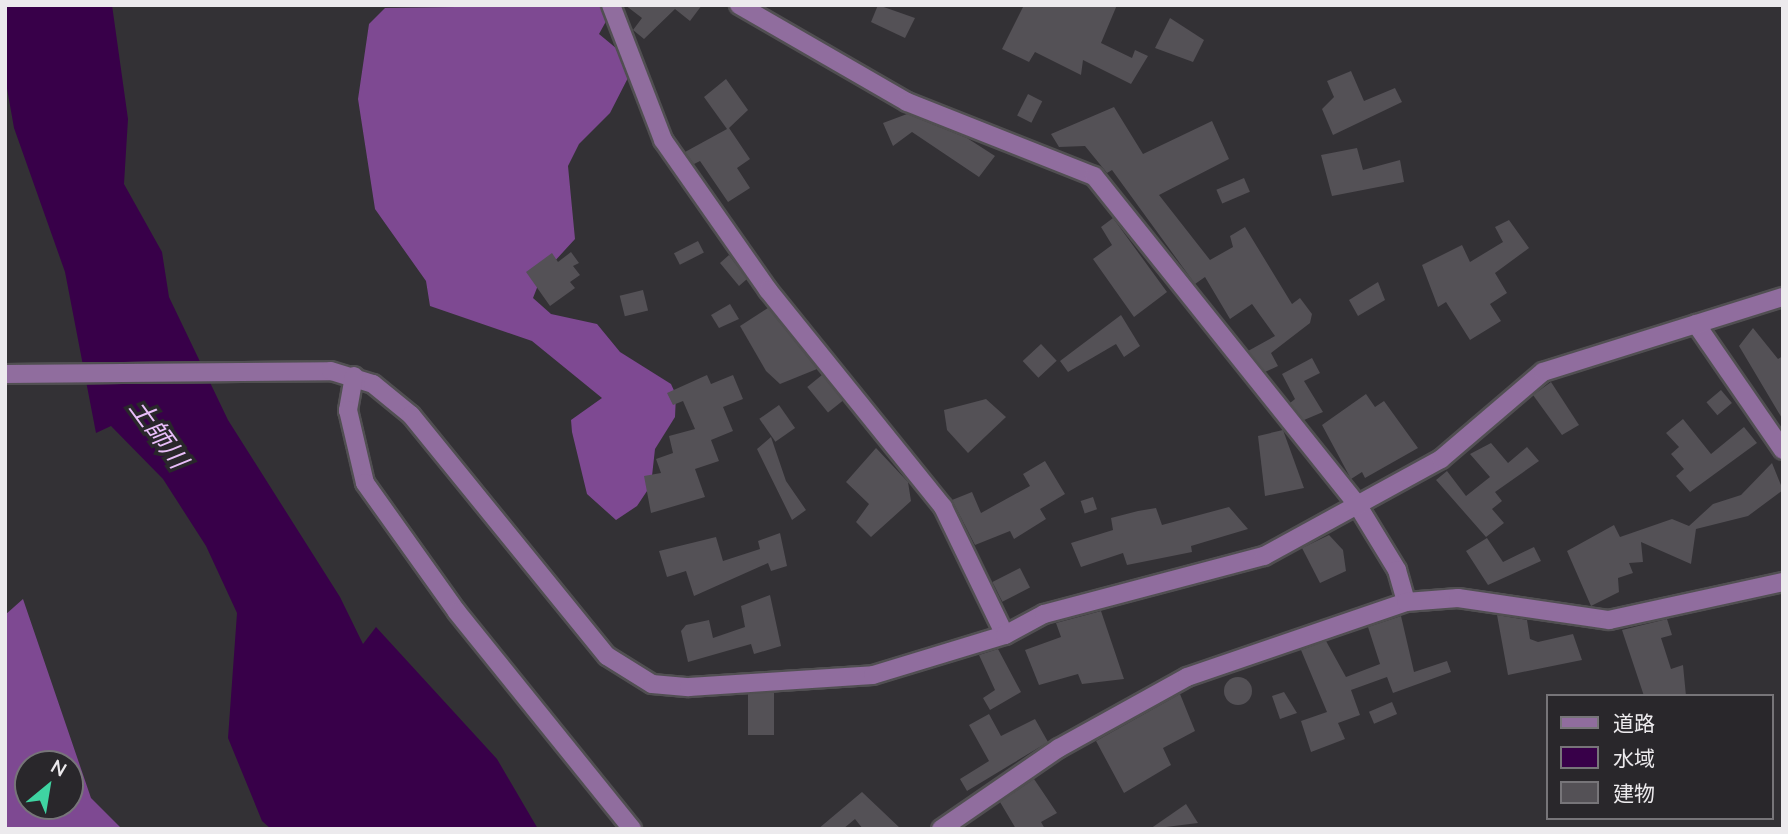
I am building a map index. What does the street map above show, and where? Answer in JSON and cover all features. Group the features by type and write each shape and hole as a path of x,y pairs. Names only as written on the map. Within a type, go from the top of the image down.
{"street":[{"path":"611,5 663,140 768,290 943,507 1005,635"},
{"path":"739,5 908,102 1094,176 1358,506 1397,569 1406,603"},
{"path":"5,374 331,371 354,376 411,415 607,656 652,684 873,675 1005,635 1044,614 1264,556 1441,459 1543,372 1783,297"},
{"path":"1696,324 1783,450"},
{"path":"354,376 348,410 365,483 457,612 632,829"},
{"path":"940,829 1059,748 1187,677 1406,603 1458,598 1609,620 1783,582"}],"shaded area":[{"path":"615,5 599,34 628,58 632,70 610,113 579,144 568,166 575,239 542,275 533,298 551,314 597,324 620,352 671,384 676,395 675,417 655,449 651,485 637,506 616,520 587,494 572,432 571,420 602,398 532,341 430,306 426,281 375,209 358,99 369,24 385,8"},
{"path":"23,599 75,750 14,750 14,820 84,820 84,778 91,798 122,829 5,829 5,615"}],"water":[{"name":"土師川","path":"5,5 112,5 128,119 124,184 162,252 169,297 228,420 340,597 363,644 376,627 497,759 538,829 271,829 262,821 228,738 237,613 206,546 163,479 111,426 96,433 65,272 14,128 5,77"}],"building":[{"path":"625,5 702,5 690,21 675,9 644,39 633,30 642,18"},
{"path":"878,5 915,18 905,38 871,22"},
{"path":"1024,5 1117,5 1101,43 1132,58 1135,50 1148,56 1131,84 1083,60 1081,75 1035,52 1029,62 1002,49"},
{"path":"1170,18 1204,40 1193,62 1155,48"},
{"path":"1351,71 1364,101 1395,88 1402,102 1333,135 1322,109 1334,97 1327,81"},
{"path":"726,79 748,110 729,128 750,159 737,168 750,188 728,202 700,161 694,164 685,152 727,129 704,97"},
{"path":"1028,94 1042,101 1031,123 1017,115"},
{"path":"1114,107 1143,154 1212,121 1229,159 1159,195 1210,260 1233,247 1230,236 1245,227 1292,304 1300,298 1312,314 1310,323 1271,353 1278,366 1265,372 1248,351 1275,336 1252,304 1230,319 1205,277 1195,284 1112,170 1107,173 1085,146 1059,147 1051,134"},
{"path":"907,114 967,138 995,156 979,177 912,132 893,146 883,123"},
{"path":"1357,148 1363,170 1400,160 1404,182 1332,196 1321,155"},
{"path":"1244,178 1250,192 1222,204 1216,190"},
{"path":"1113,218 1167,292 1134,317 1093,259 1112,245 1101,227"},
{"path":"1509,220 1529,248 1495,273 1507,293 1490,304 1501,321 1470,340 1446,302 1438,307 1422,265 1462,245 1470,262 1503,242 1495,227"},
{"path":"698,241 704,253 680,265 674,253"},
{"path":"571,252 579,263 573,266 580,275 570,282 575,288 550,306 526,272 552,253 558,262"},
{"path":"729,255 747,279 739,286 720,263"},
{"path":"1378,282 1385,300 1358,316 1349,300"},
{"path":"643,290 648,310 625,316 620,296"},
{"path":"730,304 739,319 719,328 711,315"},
{"path":"768,308 817,369 780,384 766,371 740,326"},
{"path":"1121,315 1140,346 1124,357 1116,344 1068,372 1060,361"},
{"path":"1753,328 1778,359 1783,356 1783,420 1739,346"},
{"path":"1041,344 1057,361 1038,378 1023,361"},
{"path":"1312,358 1320,373 1304,381 1323,412 1304,420 1290,403 1295,399 1282,374"},
{"path":"707,375 711,384 733,375 743,399 723,407 733,431 711,440 719,461 695,469 705,497 651,513 644,476 661,473 656,459 673,453 669,436 695,429 683,401 673,405 667,393"},
{"path":"822,375 843,401 828,413 807,387"},
{"path":"1551,382 1579,425 1562,435 1533,395"},
{"path":"1721,390 1732,403 1717,415 1706,402"},
{"path":"1366,394 1375,407 1384,401 1418,448 1365,478 1362,472 1351,479 1322,425"},
{"path":"986,399 1006,417 968,453 947,430 944,410"},
{"path":"779,405 795,428 775,442 759,419"},
{"path":"1683,419 1711,454 1744,427 1757,443 1690,492 1676,476 1684,469 1671,454 1679,447 1666,433"},
{"path":"1283,430 1304,488 1265,496 1258,436"},
{"path":"771,437 786,481 806,510 792,520 757,449"},
{"path":"1491,443 1508,463 1527,447 1539,461 1495,492 1502,501 1492,509 1504,523 1486,537 1436,480 1447,471 1466,496 1490,477 1470,454"},
{"path":"876,448 908,482 911,501 871,537 856,522 869,504 846,482"},
{"path":"1045,461 1065,494 1040,509 1046,519 1014,539 1010,531 975,545 952,500 972,492 981,513 1030,486 1023,474"},
{"path":"1772,463 1783,490 1748,516 1696,529 1691,564 1641,542 1643,562 1629,563 1633,573 1618,578 1619,592 1591,606 1567,551 1614,525 1620,537 1672,519 1689,526 1713,504 1741,495"},
{"path":"1093,497 1097,509 1085,513 1081,501"},
{"path":"1229,507 1248,529 1191,546 1192,552 1127,565 1123,553 1081,567 1071,543 1113,530 1111,518 1138,511 1156,508 1162,525"},
{"path":"780,533 787,566 771,571 768,563 694,596 686,571 667,577 659,551 716,537 723,561 760,549 758,541"},
{"path":"1329,535 1343,550 1346,571 1320,583 1302,548"},
{"path":"1487,538 1503,562 1534,547 1541,561 1488,585 1466,551"},
{"path":"1020,568 1030,588 1002,602 992,582"},
{"path":"770,595 781,646 754,654 751,644 688,662 681,631 686,625 709,620 713,638 745,627 741,606"},
{"path":"1101,611 1124,679 1082,684 1078,674 1039,685 1025,650 1061,637 1056,623"},
{"path":"1497,615 1527,620 1530,639 1538,642 1573,634 1582,660 1508,675"},
{"path":"1401,616 1414,672 1447,661 1451,672 1393,693 1387,677 1351,690 1360,715 1338,723 1345,739 1311,752 1301,721 1327,712 1301,650 1326,641 1346,677 1380,664 1368,627"},
{"path":"1667,619 1672,635 1661,638 1671,669 1683,665 1686,694 1643,694 1622,630"},
{"path":"998,649 1021,692 990,710 983,698 995,690 979,655"},
{"path":"1238,677 1248,681 1252,691 1248,701 1238,705 1228,701 1224,691 1228,681"},
{"path":"1284,692 1297,713 1280,719 1272,696"},
{"path":"748,693 774,693 774,735 748,735"},
{"path":"1180,694 1195,731 1163,748 1171,765 1124,793 1096,741"},
{"path":"1392,702 1397,714 1374,724 1369,712"},
{"path":"989,714 1001,736 1035,719 1048,742 967,791 960,779 989,761 969,725"},
{"path":"1034,779 1057,813 1041,822 1045,829 1016,829 1000,802"},
{"path":"862,792 901,829 863,829 855,819 843,829 818,829"},
{"path":"1186,804 1198,823 1150,829"}]}
